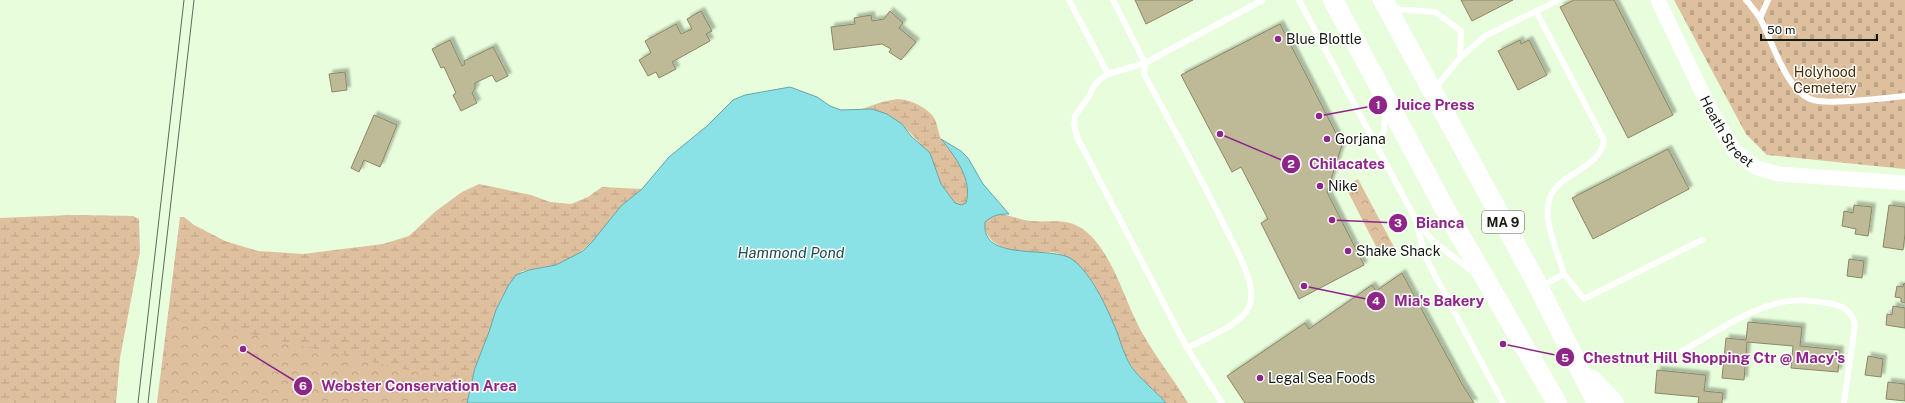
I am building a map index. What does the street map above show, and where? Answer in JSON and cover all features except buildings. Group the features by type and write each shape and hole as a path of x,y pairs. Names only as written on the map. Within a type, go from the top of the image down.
{"highway":[{"name":"MA 9","path":"1333,0 1379,88 1490,289 1556,403"},
{"name":"MA 9","path":"1385,4 1539,288 1597,403"},
{"path":"1580,368 1614,403"},
{"path":"1540,374 1548,403"}],"street":[{"name":"Heath Street","path":"1658,0 1706,102 1734,150 1757,168 1779,174 1905,183"}],"lane":[{"path":"1069,0 1108,74"},
{"path":"1113,0 1145,63 1144,74 1198,172 1245,267 1251,286 1249,307 1243,316 1226,328 1186,348"},
{"path":"1222,403 1186,348 1074,130 1075,116 1078,109 1090,95 1093,87 1108,74 1145,63 1263,0"},
{"path":"1299,0 1416,222 1424,253 1429,264 1503,403"},
{"path":"1432,92 1460,58 1485,36 1559,0"},
{"path":"1746,0 1760,18 1785,74 1796,88 1810,99 1829,101 1905,96"},
{"path":"1760,18 1768,0"},
{"path":"1385,4 1435,12 1461,31 1460,58"},
{"path":"1536,11 1604,140 1603,146 1596,158 1556,186 1548,205 1550,226 1564,274 1584,299 1702,240"},
{"path":"1376,147 1384,130 1386,118 1379,88"},
{"path":"1416,222 1433,241 1468,267 1490,289"},
{"path":"1539,288 1564,274"},
{"path":"1682,351 1747,315 1775,304 1788,301 1821,302 1843,306 1854,318 1855,325 1844,403"}],"green space":[{"name":"Holyhood Cemetery","path":"1674,0 1905,0 1905,169 1767,155 1746,134"},
{"path":"897,99 915,103 933,116 941,139 962,168 967,186 966,203 961,205 955,203 941,184 930,154 902,124 872,109 862,109 882,102"},
{"path":"1358,179 1394,247 1380,254 1345,186"},
{"path":"479,184 531,195 550,202 571,204 588,197 602,187 642,189 621,206 592,242 576,256 556,265 522,271 502,297 496,310 475,368 467,403 157,403 180,217 184,217 194,225 225,241 258,251 303,254 383,244 409,236 436,211 462,192"},
{"path":"999,214 1031,221 1058,221 1071,223 1084,230 1094,239 1110,263 1145,339 1188,403 1166,403 1143,380 1131,365 1125,354 1102,298 1095,285 1087,274 1078,266 1057,253 1032,253 1016,251 1001,246 989,237 985,222 991,217"},
{"path":"73,215 133,216 139,219 140,252 120,358 116,403 0,403 0,218"},
{"path":"171,316 470,384 467,403 161,403"}],"water":[{"name":"Hammond Pond","path":"790,87 817,97 830,106 841,110 872,109 887,114 902,124 911,136 930,153 941,184 955,203 961,205 966,203 968,194 965,177 952,153 941,139 961,151 968,158 983,184 1009,214 996,215 985,222 987,235 994,243 1005,248 1063,255 1073,260 1080,266 1093,283 1104,303 1131,366 1166,403 467,403 475,368 496,310 508,286 516,275 529,270 556,265 583,251 621,206 642,189 669,157 707,126 733,100 745,95"}],"tram line":[{"path":"138,403 184,0"},
{"path":"148,403 194,0"}],"place":[{"name":"Blue Blottle","path":"1278,39"},
{"name":"Juice Press","path":"1319,116"},
{"name":"Chilacates","path":"1220,134"},
{"name":"Gorjana","path":"1327,139"},
{"name":"Nike","path":"1320,186"},
{"name":"Bianca","path":"1332,220"},
{"name":"Shake Shack","path":"1348,251"},
{"name":"Mia's Bakery","path":"1304,286"},
{"name":"Chestnut Hill Shopping Ctr @ Macy's","path":"1503,344"},
{"name":"Webster Conservation Area","path":"243,349"},
{"name":"Legal Sea Foods","path":"1260,378"}]}
